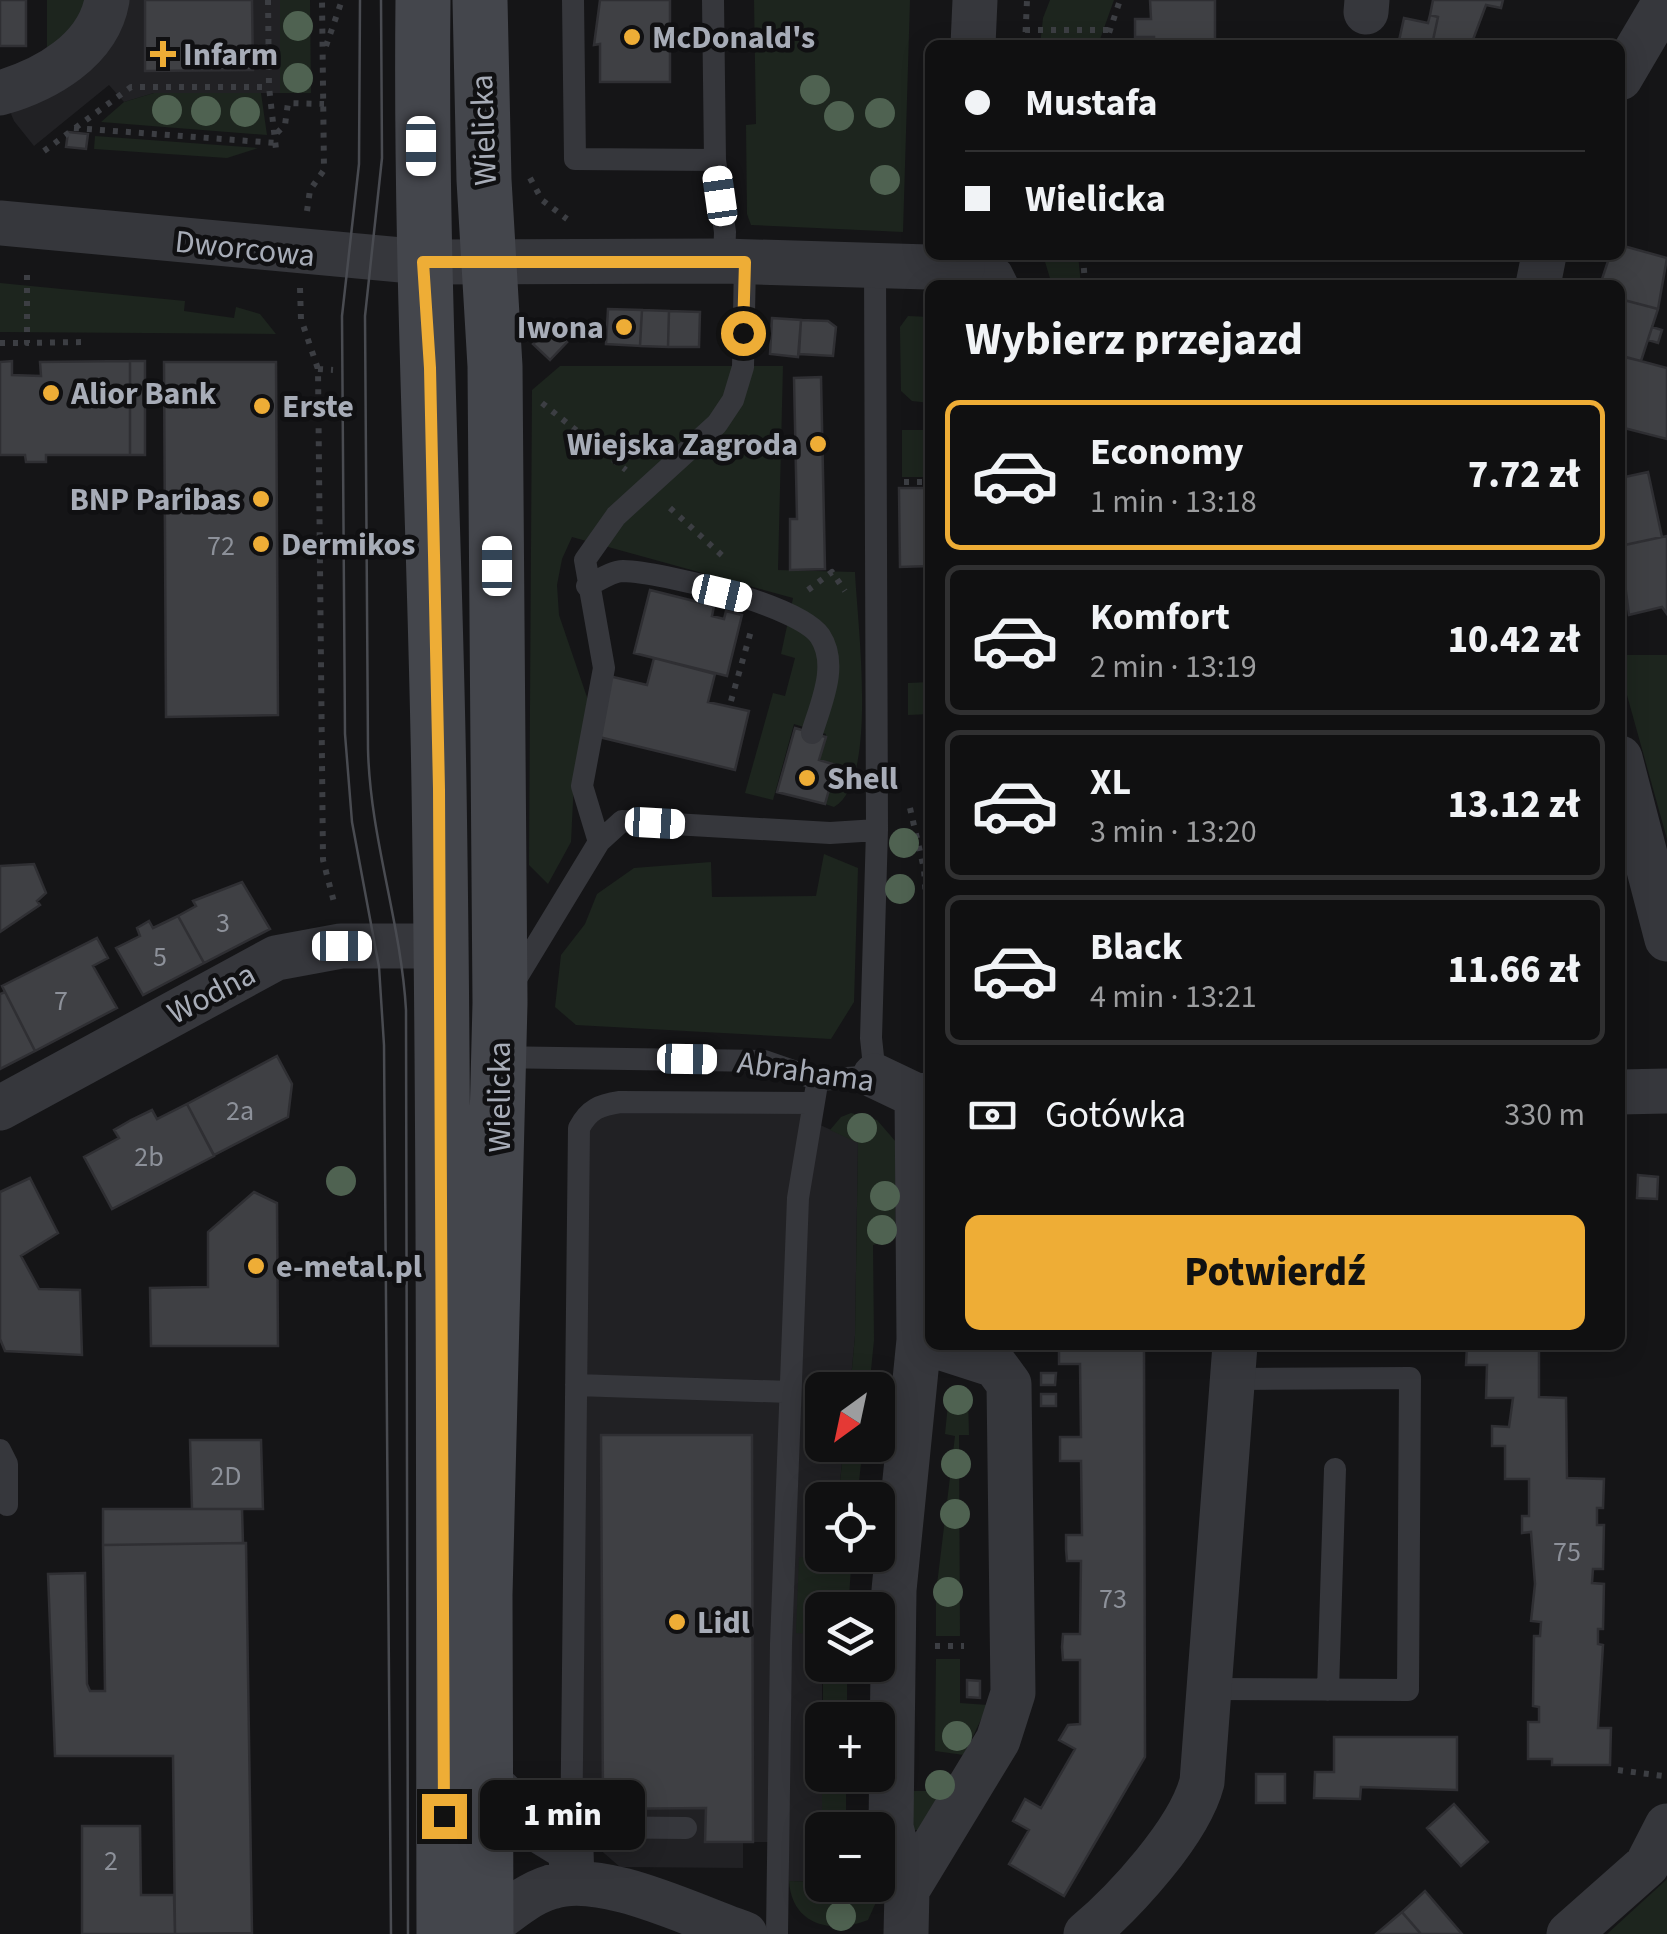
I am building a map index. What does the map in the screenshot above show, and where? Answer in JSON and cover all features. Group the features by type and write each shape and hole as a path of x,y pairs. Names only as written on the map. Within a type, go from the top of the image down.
{"main road":[{"name":"Wielicka","path":"423,0 423,262 430,368 441,946 472,1932"},
{"name":"Wielicka","path":"472,1932 485,1778 485,1596 500,1003 496,406 480,0"}],"street":[{"path":"0,93 50,74 73,55 93,32 107,0"},
{"path":"973,40 975,0"},
{"path":"1625,70 1666,0"},
{"name":"Dworcowa","path":"0,223 423,262 490,261"},
{"path":"490,261 734,261 875,268 962,261"},
{"path":"1625,777 1667,939"},
{"name":"Wodna","path":"0,1108 276,958 342,946 441,946"},
{"name":"Abrahama","path":"875,1076 924,1096"},
{"path":"1625,1092 1667,1091"},
{"path":"924,1096 925,1178"},
{"path":"906,1912 891,1827 894,1590 926,1350"},
{"path":"906,1912 998,1740 1013,1694 1009,1384 995,1364 950,1350"},
{"path":"1086,1934 1105,1918 1197,1804 1211,1689 1235,1362"},
{"path":"485,1778 540,1831 572,1853 600,1884 745,1934"},
{"path":"1569,1934 1647,1865 1667,1826"},
{"path":"472,1932 549,1887 572,1853"}],"lane":[{"path":"573,0 574,159 715,160"},
{"path":"600,842 582,786 604,668 585,560 616,516 718,424 733,400 743,367 734,261 725,232 715,160 712,0"},
{"path":"962,261 1001,271 1006,280"},
{"path":"875,268 875,1076"},
{"path":"587,586 619,571 760,602 803,619 822,638 830,673 812,733"},
{"path":"500,1003 600,842 622,822 877,830"},
{"name":"Abrahama","path":"499,1057 764,1061 816,1091 875,1076"},
{"path":"686,1828 572,1853 576,1146 587,1114 600,1105 816,1091 798,1198 777,1934"},
{"path":"1211,1689 1408,1690 1410,1378 1235,1362"},
{"path":"576,1385 790,1392"},
{"path":"0,1450 8,1464 7,1504"},
{"path":"1328,1690 1335,1468"}],"path":[{"path":"74,128 276,146 269,87 268,0"},
{"path":"306,229 310,190 324,170 322,0"},
{"path":"324,51 342,0"},
{"path":"1024,40 1027,0"},
{"path":"1107,40 1120,0"},
{"path":"1025,30 1110,30"},
{"path":"44,151 131,87 269,87"},
{"path":"277,133 285,125 288,103 324,104"},
{"path":"519,178 532,178 542,200 568,220"},
{"path":"26,344 27,275"},
{"path":"300,292 301,319 318,369 323,860 342,946"},
{"path":"0,343 84,342"},
{"path":"318,369 334,370"},
{"path":"914,482 925,482"},
{"path":"731,701 760,602"},
{"path":"906,794 925,883"},
{"path":"936,1646 964,1646"},
{"path":"1618,1770 1663,1776"}],"shaded area":[{"path":"47,0 89,0 89,9 47,51"},
{"path":"89,0 280,0 280,93 154,93 124,102 109,85 34,146 14,121 1,90 25,83"},
{"path":"280,0 310,0 311,93 280,93"},
{"path":"754,0 910,0 903,232 751,225 747,214 746,125 756,124"},
{"path":"1050,0 1114,0 1100,40 1041,40"},
{"path":"154,93 261,93 267,135 101,122 124,102"},
{"path":"95,136 258,148 227,158 94,149"},
{"path":"1044,260 1078,260 1080,280 1050,280"},
{"path":"0,283 185,301 184,311 234,318 236,307 260,314 276,334 0,332"},
{"path":"908,316 925,317 925,402 912,401 901,391 900,327"},
{"path":"560,366 783,366 778,570 855,572 861,735 857,767 848,792 834,807 825,804 819,760 826,734 794,724 773,800 745,793 773,693 785,696 795,658 781,654 793,598 572,537 557,585 559,615 590,706 574,781 571,842 548,884 529,865 532,390"},
{"path":"902,430 925,430 925,477 902,477"},
{"path":"1625,655 1667,655 1667,839 1625,688"},
{"path":"925,682 925,714 908,715 908,683"},
{"path":"824,854 858,868 854,1002 831,1039 576,1025 555,1007 561,955 585,924 597,894 634,868 711,862 712,897 816,896"},
{"path":"811,1103 809,1120 858,1142 852,1372 805,1372 805,1462 842,1462 840,1482 805,1482 805,1572 830,1572 829,1592 805,1592 805,1682 822,1682 822,1702 805,1702 805,1792 822,1792 822,1812 805,1812 805,1881 789,1881 788,1842 743,1842 743,1868 620,1867 574,1827 587,1114"},
{"path":"851,1113 877,1120 896,1142 895,1238 873,1245 871,1372 852,1372 858,1143 830,1130 841,1117"},
{"path":"955,1388 968,1396 969,1435 959,1435 960,1636 936,1636 936,1593 955,1436 945,1434 949,1394"},
{"path":"842,1462 861,1462 859,1482 840,1482"},
{"path":"799,1557 805,1557 805,1572 851,1572 849,1592 805,1592 805,1634 796,1633"},
{"path":"936,1659 960,1659 960,1703 988,1705 964,1755 935,1751"},
{"path":"823,1682 847,1682 847,1702 823,1702"},
{"path":"935,1775 949,1781 920,1830 910,1830 910,1791 935,1791"},
{"path":"822,1792 846,1792 846,1812 822,1812"},
{"path":"789,1881 805,1881 805,1902 876,1902 868,1920 828,1926 806,1917 798,1908"},
{"path":"1665,1881 1667,1934 1607,1934"}],"building":[{"path":"0,0 26,0 26,46 0,46"},
{"path":"145,0 252,0 253,70 145,71"},
{"name":"McDonald's","path":"600,0 670,0 670,82 600,82 600,44 594,45"},
{"path":"1150,0 1215,0 1215,40 1135,37 1135,19 1151,19"},
{"path":"1433,0 1503,0 1501,8 1486,5 1473,40 1433,40 1438,17 1430,15"},
{"path":"1430,15 1438,17 1433,40 1399,40 1404,18 1428,23"},
{"path":"68,132 88,134 86,149 66,147"},
{"path":"1625,246 1667,258 1658,309 1625,300 1625,280 1602,280 1608,260 1625,260"},
{"path":"1625,300 1658,309 1641,361 1625,357"},
{"name":"Iwona","path":"608,309 642,310 640,346 606,344"},
{"path":"642,310 669,311 668,347 640,346"},
{"path":"669,311 700,312 699,347 668,347"},
{"path":"772,318 801,320 798,357 770,354"},
{"path":"801,320 828,321 836,327 833,356 799,354"},
{"path":"554,323 570,339 550,360 533,344"},
{"path":"1652,327 1662,330 1658,343 1648,340"},
{"path":"1625,357 1667,368 1667,439 1625,428"},
{"path":"12,361 12,375 41,376 40,362 130,361 130,455 46,455 46,462 26,462 25,455 0,455 0,362"},
{"path":"130,361 145,361 145,455 130,455"},
{"path":"164,362 276,362 278,715 166,717"},
{"path":"821,377 825,569 790,570 790,519 797,519 794,378"},
{"path":"1648,472 1662,537 1625,545 1625,477"},
{"path":"899,488 925,488 925,566 900,567"},
{"path":"1667,536 1667,614 1662,607 1629,615 1625,545"},
{"path":"650,590 714,606 712,616 724,619 726,611 742,615 727,676 634,653"},
{"path":"654,658 715,674 708,702 749,711 735,770 595,736 609,676 647,685"},
{"name":"Shell","path":"795,728 826,737 819,760 836,765 825,804 777,792"},
{"path":"34,864 46,893 37,901 40,905 0,932 0,866"},
{"path":"242,882 270,929 204,963 178,916 196,906 193,901"},
{"path":"178,916 204,963 143,995 116,948 140,936 137,928 149,921 153,928"},
{"path":"97,938 108,958 93,966 117,1008 35,1051 2,986"},
{"path":"5,992 35,1051 0,1069 0,994"},
{"path":"277,1056 292,1084 288,1117 214,1155 187,1104"},
{"path":"187,1104 214,1156 112,1209 84,1157 119,1138 114,1130 131,1120 152,1110 157,1119"},
{"path":"1638,1175 1658,1177 1657,1199 1637,1198"},
{"path":"30,1178 58,1233 21,1256 39,1289 80,1290 82,1355 5,1351 0,1339 0,1192"},
{"path":"254,1192 277,1203 278,1346 151,1346 150,1288 208,1287 208,1232"},
{"path":"1059,1350 1144,1350 1145,1757 1064,1896 1009,1864 1029,1830 1013,1821 1025,1799 1041,1808 1075,1749 1059,1740 1068,1725 1080,1724 1080,1660 1063,1660 1062,1647 1063,1634 1080,1634 1081,1561 1067,1561 1066,1535 1082,1535 1081,1461 1060,1461 1060,1437 1081,1437 1080,1364 1059,1364"},
{"path":"1467,1350 1539,1350 1539,1397 1566,1398 1567,1478 1604,1479 1603,1508 1597,1508 1597,1525 1604,1525 1603,1569 1593,1569 1592,1583 1604,1584 1603,1629 1598,1629 1598,1644 1603,1645 1598,1728 1611,1728 1610,1765 1552,1765 1552,1759 1528,1759 1528,1722 1539,1722 1539,1707 1533,1706 1534,1636 1540,1636 1541,1622 1531,1621 1535,1584 1531,1532 1522,1533 1522,1516 1529,1516 1529,1479 1505,1479 1505,1446 1492,1446 1492,1426 1509,1427 1513,1398 1486,1398 1487,1365 1466,1365"},
{"path":"1041,1373 1056,1373 1055,1385 1041,1385"},
{"path":"1041,1394 1056,1394 1056,1406 1041,1406"},
{"name":"Lidl","path":"601,1435 752,1435 753,1842 705,1842 706,1808 603,1809"},
{"path":"190,1440 261,1440 263,1509 192,1509"},
{"path":"103,1509 242,1509 243,1543 103,1545"},
{"path":"246,1543 252,1933 175,1934 173,1756 55,1756 48,1574 85,1573 87,1684 90,1691 105,1691 103,1545"},
{"path":"967,1680 980,1681 980,1698 967,1697"},
{"path":"1334,1737 1457,1737 1457,1790 1361,1787 1360,1799 1314,1798 1315,1772 1334,1772"},
{"path":"1256,1774 1285,1774 1285,1803 1256,1803"},
{"path":"1454,1804 1488,1842 1461,1866 1427,1828"},
{"path":"82,1826 140,1826 141,1895 174,1895 175,1934 82,1934"},
{"path":"1425,1891 1462,1934 1421,1934 1402,1912"},
{"path":"1402,1912 1421,1934 1376,1934"}],"tram line":[{"path":"360,0 359,164 342,316 345,734 352,822 379,967 384,1045 391,1934"},
{"path":"381,0 382,158 365,316 368,749 374,815 406,1010 408,1934"}],"place":[{"name":"McDonald's","path":"632,37"},
{"name":"Infarm","path":"163,54"},
{"name":"Iwona","path":"624,327"},
{"name":"Alior Bank","path":"51,393"},
{"name":"Erste","path":"262,406"},
{"name":"Wiejska Zagroda","path":"818,444"},
{"name":"BNP Paribas","path":"261,499"},
{"name":"Dermikos","path":"261,544"},
{"name":"Shell","path":"807,778"},
{"name":"e-metal.pl","path":"256,1266"},
{"name":"Lidl","path":"677,1622"}],"route":[{"path":"444,1816 439,789 430,368 423,262 745,262 743,333"}]}
